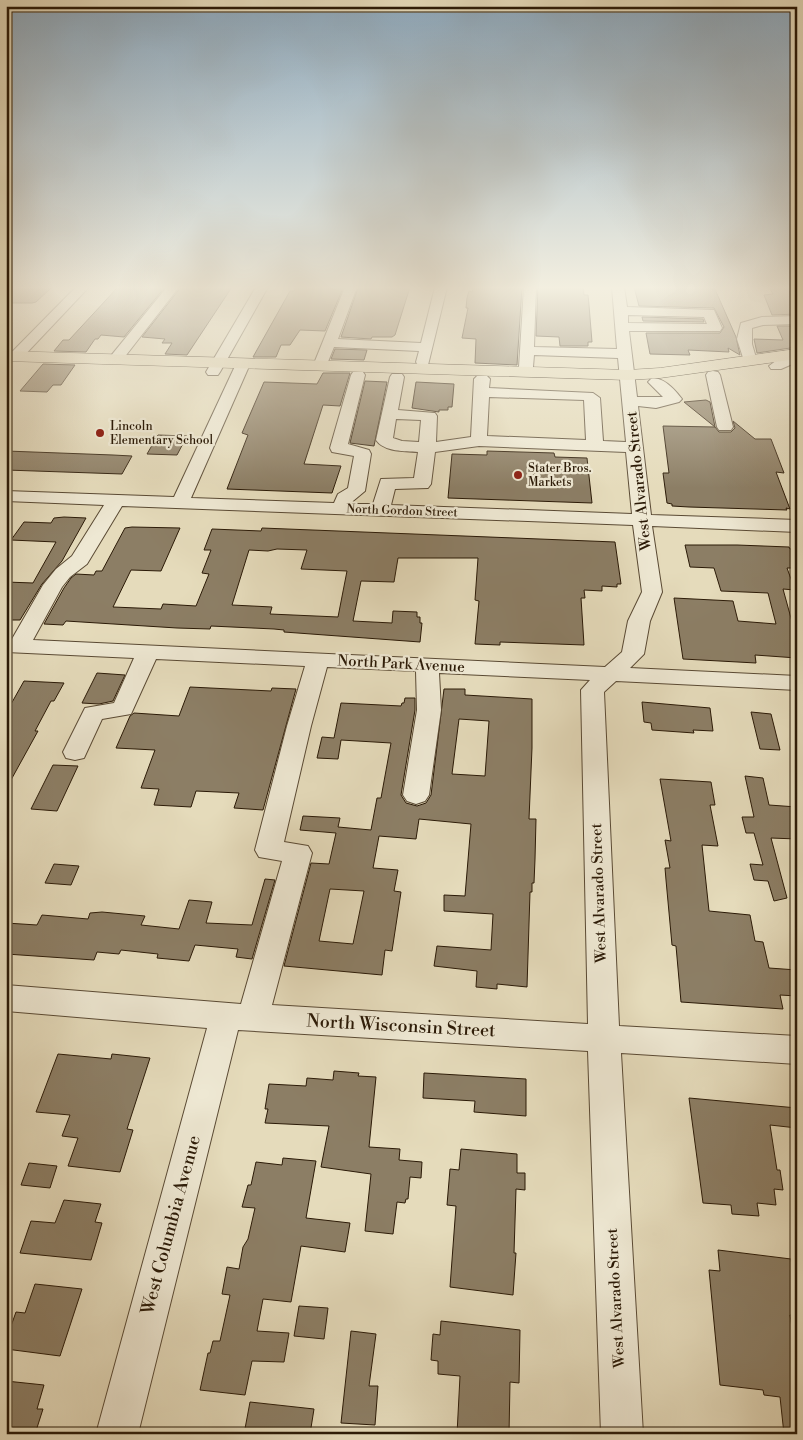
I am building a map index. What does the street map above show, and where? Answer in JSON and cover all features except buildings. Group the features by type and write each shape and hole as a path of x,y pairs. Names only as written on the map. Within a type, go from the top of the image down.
{"main road":[{"path":"241,368 320,366 526,372 628,387 660,373 796,354"},
{"path":"9,359 115,360 216,367"},
{"path":"9,359 241,368 397,377 481,385 628,387 797,364"}],"street":[{"path":"115,360 120,354"},
{"path":"216,367 223,354"},
{"path":"320,366 324,354"},
{"path":"421,369 424,354"},
{"path":"526,372 527,354"},
{"name":"West Alvarado Street","path":"622,1434 604,1038 592,690 633,654 639,621 652,592 642,521 625,354"},
{"path":"748,354 750,361"},
{"path":"776,366 786,360 797,358"},
{"path":"180,503 241,368"},
{"path":"713,375 725,427"},
{"path":"342,509 344,498 356,492 363,454 338,448 358,376"},
{"path":"397,377 384,440 399,446 427,448 479,441 634,447"},
{"path":"628,387 656,403 674,399 656,382"},
{"path":"479,441 481,385 588,396 592,398 595,445"},
{"path":"381,510 387,483 422,484 427,448 429,416 389,414"},
{"path":"6,515 13,496"},
{"name":"North Gordon Street","path":"13,496 797,526"},
{"path":"10,647 62,573 80,560 116,500"},
{"name":"North Park Avenue","path":"10,647 797,683"},
{"path":"75,752 93,713 123,709 148,652"},
{"name":"West Columbia Avenue","path":"117,1434 239,1017 298,853 269,850 299,726 318,660"},
{"path":"416,795 429,710 427,666"},
{"name":"North Wisconsin Street","path":"6,998 239,1017 797,1050"}],"place":[{"name":"Lincoln Elementary School","path":"100,433"},
{"name":"Stater Bros. Markets","path":"518,475"}]}
